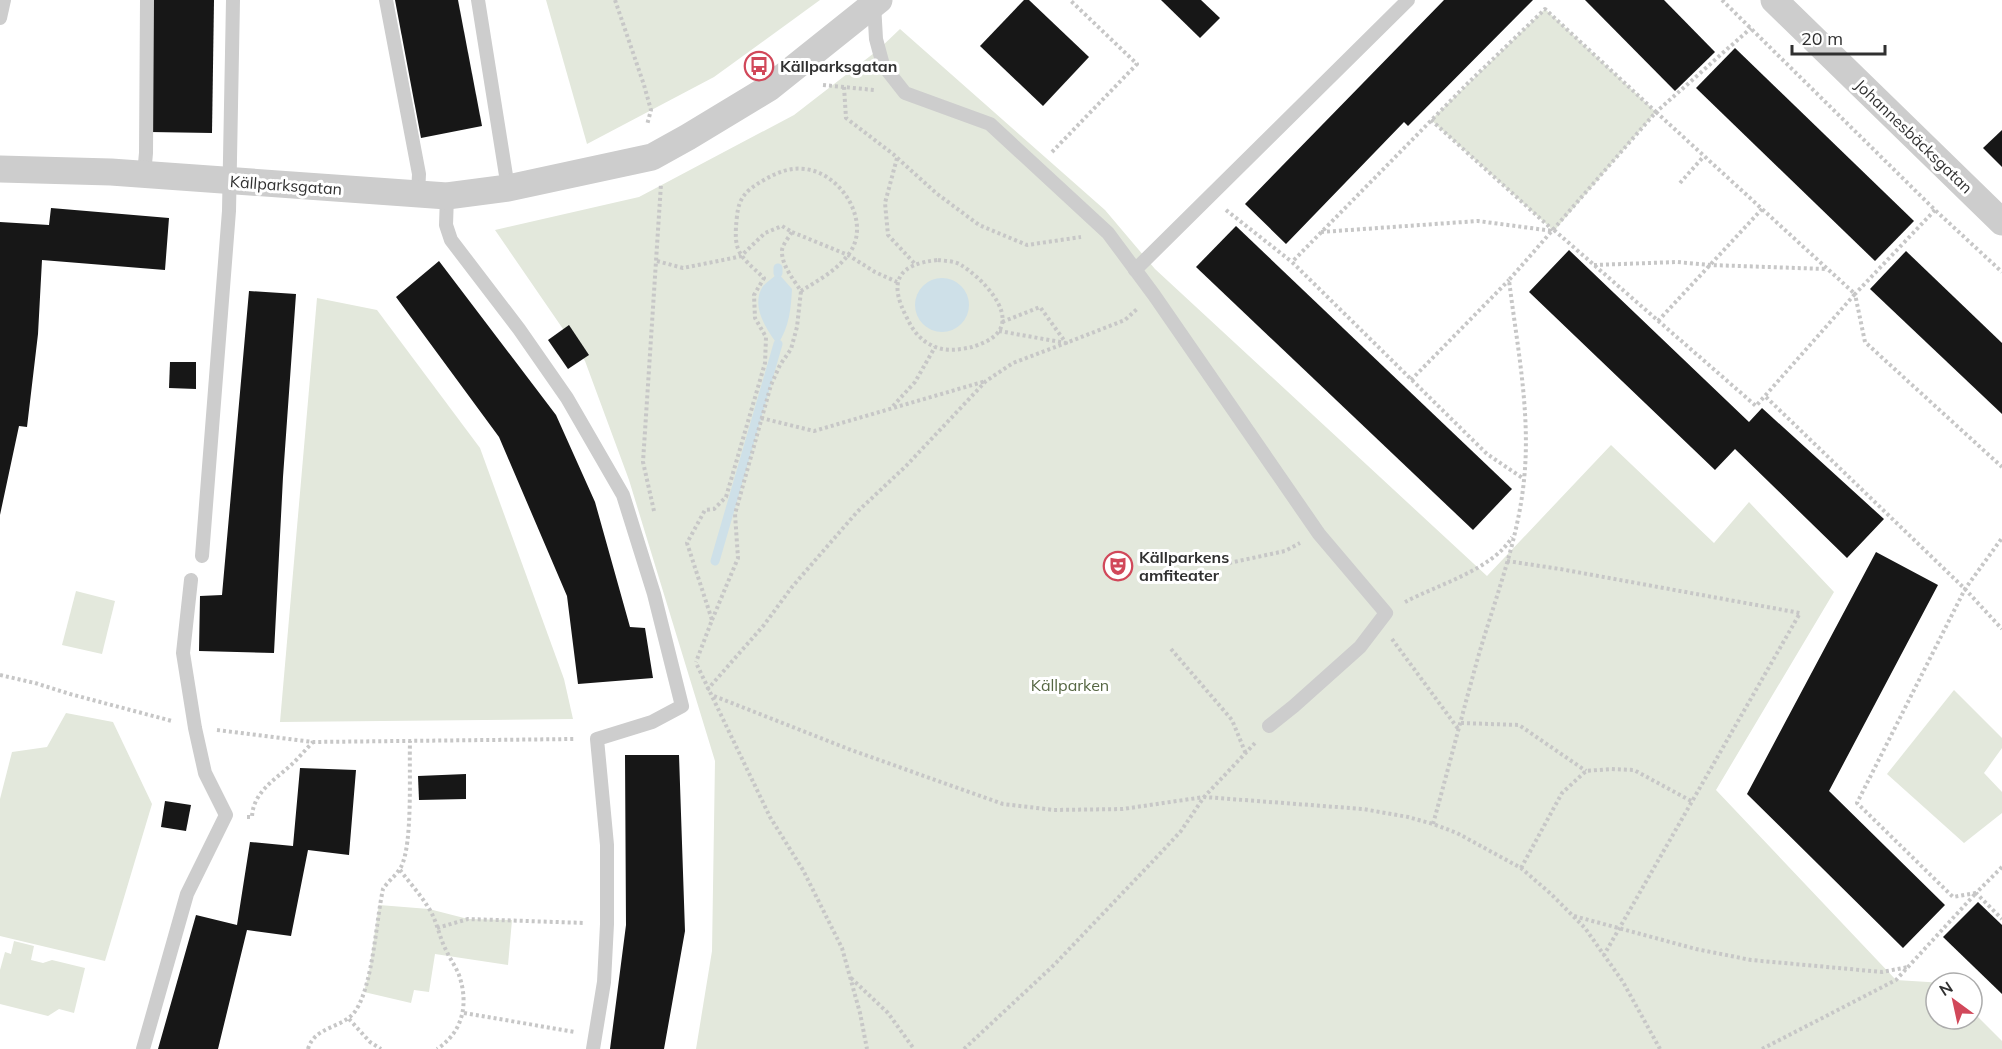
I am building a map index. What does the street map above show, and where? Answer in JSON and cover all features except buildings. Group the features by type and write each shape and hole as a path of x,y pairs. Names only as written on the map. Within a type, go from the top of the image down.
{"street":[{"name":"Johannesbäcksgatan","path":"1774,0 2002,222"},
{"name":"Källparksgatan","path":"0,169 144,174 447,196 508,188 652,157 769,87 876,2"}],"lane":[{"path":"0,18 4,0"},
{"path":"144,174 147,0"},
{"path":"202,556 229,211 233,0"},
{"path":"386,0 418,174 418,194"},
{"path":"478,0 508,188"},
{"path":"1135,270 1408,0"},
{"path":"876,2 876,39 883,65 905,93 990,124 1108,233 1154,295 1319,534 1383,617 1360,647 1269,726"},
{"path":"447,196 446,225 451,240 519,329 567,398 623,495 654,594 682,706 652,722 597,739 607,845 607,924 604,982 595,1042"},
{"path":"143,1049 187,894 226,815 205,773 183,653 191,580"}],"path":[{"path":"615,0 651,110 645,132 655,127"},
{"path":"1037,168 1137,64 1070,0"},
{"path":"1722,0 1935,210 2002,272"},
{"path":"1292,262 1431,120 1545,9 1855,294 1865,342 2002,467"},
{"path":"1411,380 1554,231 1656,112 1751,28"},
{"path":"823,85 905,93"},
{"path":"844,87 846,118 897,158 936,193 979,225 1027,245 1108,233"},
{"path":"1431,120 1554,231 1756,406 1855,294 1935,210"},
{"path":"1680,183 1704,156"},
{"path":"652,157 661,180 644,462 655,513"},
{"path":"897,158 885,203 888,235 916,265"},
{"path":"712,620 687,543 705,510 714,509 726,497 765,363 766,337 755,318 754,295 764,278 741,256 734,235 738,203 749,189 780,171 807,169 829,178 849,198 854,210 856,236 848,255 816,282 801,291"},
{"path":"1208,197 1292,262 1487,454 1524,479"},
{"path":"1658,321 1762,210"},
{"path":"1321,232 1478,221 1554,231"},
{"path":"657,261 683,268 741,256 765,233 782,226 848,255 875,272 897,282"},
{"path":"696,662 738,558 735,514 771,385 780,365 791,349 797,327 801,291 789,273 782,249 792,232"},
{"path":"938,260 959,263 993,293 1002,314 999,331 985,342 965,349 943,350 930,345 918,335 900,305 897,282 906,271 921,262 938,260"},
{"path":"1593,265 1677,262 1827,269"},
{"path":"1433,824 1477,660 1516,531 1524,479 1526,417 1509,280"},
{"path":"709,689 764,625 792,587 857,513 906,466 986,381 1013,363 1125,320 1154,295"},
{"path":"1002,322 1040,307 1066,343"},
{"path":"999,331 1066,343"},
{"path":"893,407 915,382 935,347"},
{"path":"761,418 814,431 986,381"},
{"path":"1766,397 1965,589 2002,629"},
{"path":"749,423 759,425"},
{"path":"1459,730 1383,617 1429,590 1492,561 1507,546 1516,531"},
{"path":"1229,563 1285,551 1319,534"},
{"path":"1976,893 1953,897 1857,803 1965,589 2002,538"},
{"path":"1507,561 1800,613 1604,955"},
{"path":"1172,649 1232,720 1246,754"},
{"path":"692,650 770,817 803,870 842,948 860,1013 867,1049"},
{"path":"0,675 195,728 313,741 597,739"},
{"path":"713,696 851,750 1003,804 1054,810 1123,809 1204,797 1363,809 1433,824 1458,834 1521,868 1573,915 1585,928 1623,982 1660,1049"},
{"path":"1461,723 1519,725 1586,771"},
{"path":"964,1049 1054,965 1154,860 1181,831 1204,797 1246,754 1269,726"},
{"path":"252,817 252,807 262,790 292,765 313,741"},
{"path":"308,1049 317,1034 327,1027 349,1019 357,1009 369,972 382,889 400,869 406,845 410,741"},
{"path":"1521,868 1562,793 1586,771 1634,770 1693,802"},
{"path":"1762,1049 1896,980 2002,867"},
{"path":"400,869 429,909 445,948 459,974 464,994 464,1013 456,1031 445,1044 437,1049"},
{"path":"1976,893 2002,919"},
{"path":"1573,915 1696,949 1751,960 1882,972 1908,967"},
{"path":"437,928 468,919 607,924"},
{"path":"850,977 888,1013 914,1049"},
{"path":"464,1013 595,1042"},
{"path":"349,1019 370,1042 381,1049"}],"green space":[{"path":"546,0 820,0 714,77 587,144"},
{"path":"1545,9 1656,112 1554,231 1431,120"},
{"name":"Källparken","path":"900,29 1105,210 1155,269 1487,576 1611,445 1714,543 1749,502 1834,592 1716,790 1896,980 1924,982 1924,1031 1984,1031 1984,1023 2002,1041 2002,1049 696,1049 712,951 715,761 629,480 585,361 495,230 639,197 794,115 878,50"},
{"path":"317,298 377,310 480,448 564,679 573,719 280,722"},
{"path":"76,591 115,601 102,654 62,645"},
{"path":"1954,690 2002,738 2002,748 1984,773 2002,792 2002,813 1964,843 1887,774"},
{"path":"66,713 113,722 152,804 105,961 0,936 0,799 12,752 47,747"},
{"path":"379,905 429,909 468,919 512,920 508,965 435,954 429,992 414,990 411,1003 364,992"},
{"path":"14,941 34,946 31,960 43,963 52,960 85,968 74,1013 59,1009 48,1016 0,1004 0,970 5,952 11,954"}],"shaded area":[{"path":"778,273 792,289 789,318 778,344 763,322 758,300 763,286"},
{"path":"937,278 947,278 957,282 965,290 969,305 965,320 957,328 947,332 937,332 927,328 919,320 915,310 915,300 919,290 927,282"}],"waterway":[{"path":"778,268 778,273"},
{"path":"715,561 778,344"}],"place":[{"name":"Källparksgatan","path":"759,66"},
{"name":"Källparkens amfiteater","path":"1118,566"}]}
